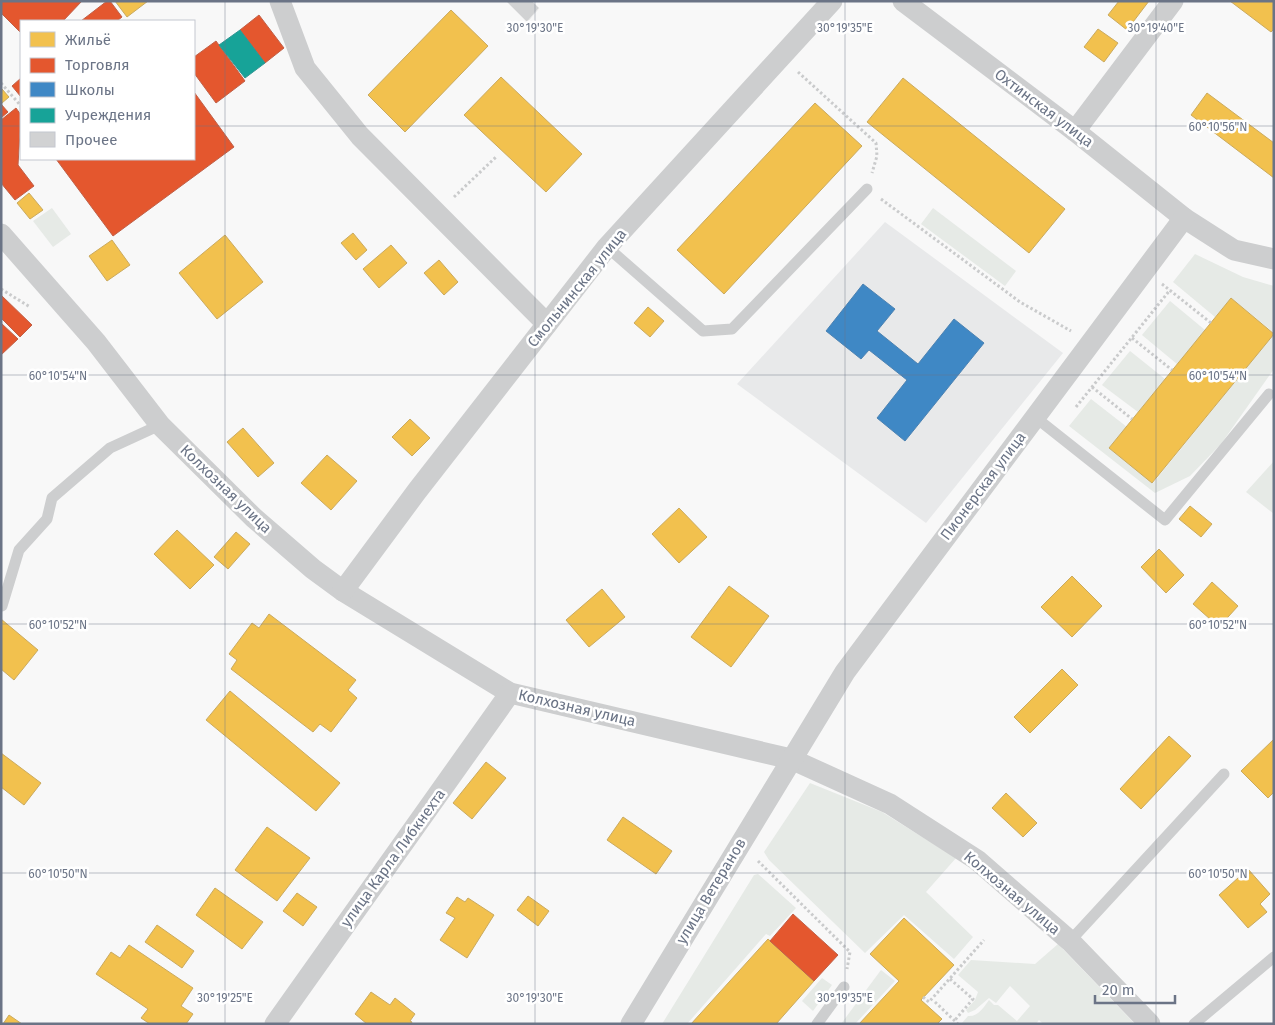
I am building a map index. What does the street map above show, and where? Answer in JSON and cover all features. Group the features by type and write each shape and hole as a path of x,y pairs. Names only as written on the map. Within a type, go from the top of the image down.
{"street":[{"path":"280,1 305,68 360,136 547,324"},
{"name":"Смольнинская улица","path":"343,591 417,491 608,246 832,1"},
{"name":"Охтинская улица","path":"903,1 1075,131 1184,218 1234,250 1274,259"},
{"path":"1075,131 1173,1"},
{"name":"Пионерская улица","path":"792,759 845,672 1184,218"},
{"name":"Колхозная улица","path":"1,234 96,342 160,425 254,518 312,569 343,591 510,693 792,759 890,804 977,860 1070,941 1150,1024"},
{"name":"улица Карла Либкнехта","path":"275,1024 510,693"},
{"name":"улица Ветеранов","path":"630,1024 792,759"}],"lane":[{"path":"608,246 704,331 732,329 867,189"},
{"path":"1035,417 1165,520 1269,394"},
{"path":"2,606 19,550 47,519 52,498 110,448 160,425"},
{"path":"1070,941 1224,774"},
{"path":"1194,1024 1274,957"},
{"path":"818,1024 844,987"}],"path":[{"path":"782,57 876,143 877,156 867,189 1020,302 1090,344"},
{"path":"1,83 20,105"},
{"path":"437,213 497,156"},
{"path":"1145,270 1210,323"},
{"path":"1,290 30,307"},
{"path":"1055,433 1170,290"},
{"path":"1108,319 1172,370"},
{"path":"1070,369 1132,419"},
{"path":"755,857 850,952 844,987"},
{"path":"923,997 929,1002 984,940"},
{"path":"950,979 973,999 955,1020"},
{"path":"935,1002 958,1024"}],"shaded area":[{"path":"52,208 71,234 53,247 33,221"},
{"path":"933,208 1016,271 1005,286 921,224"},
{"path":"885,222 1063,353 926,523 737,384"},
{"path":"1195,254 1243,277 1274,286 1274,333 1231,298 1215,317 1173,282"},
{"path":"1170,301 1205,330 1177,364 1142,335"},
{"path":"1274,334 1274,369 1221,444 1190,476 1155,493 1069,426 1091,399 1127,427 1109,448 1153,483"},
{"path":"1130,351 1165,379 1138,412 1102,385"},
{"path":"1274,461 1274,514 1246,492"},
{"path":"810,783 882,812 956,858 926,892 973,937 954,959 904,915 865,953 769,860 764,852"},
{"path":"758,874 796,908 770,936 766,934 687,1024 662,1024 754,875"},
{"path":"1058,944 1135,1024 1043,1024 1039,1020 1036,1024 962,1023 968,1016 975,1015 980,1011 989,1000 1017,1021 1030,1006 1010,986 996,1003 989,998 975,1010 968,1013 966,1010 975,1000 978,992 958,975 971,960 1035,964"},
{"path":"881,970 895,981 855,1024 841,1024"},
{"path":"822,978 832,985 813,1011 802,1001"}],"building: Жильё":[{"path":"115,1 148,1 127,17"},
{"path":"1119,1 1149,1 1127,30 1108,15"},
{"path":"1230,1 1274,1 1274,29 1271,32"},
{"path":"451,10 488,46 405,132 368,95"},
{"path":"1098,29 1118,43 1104,62 1084,47"},
{"path":"501,77 582,154 546,192 464,115"},
{"path":"903,78 1065,209 1029,253 867,122"},
{"path":"2,89 9,97 2,103 1,101"},
{"path":"1207,93 1274,143 1274,178 1191,115"},
{"path":"815,103 862,146 724,294 677,250"},
{"path":"29,193 43,210 30,219 17,203"},
{"path":"353,233 367,250 356,260 341,243"},
{"path":"225,235 263,282 217,319 179,273"},
{"path":"112,240 130,265 107,281 89,256"},
{"path":"391,245 407,263 379,288 363,269"},
{"path":"439,260 458,282 444,295 424,273"},
{"path":"1231,298 1274,334 1152,483 1109,448"},
{"path":"648,307 664,321 650,337 634,323"},
{"path":"410,419 430,438 412,456 392,437"},
{"path":"243,428 274,463 258,477 227,442"},
{"path":"327,455 357,481 331,510 301,483"},
{"path":"1190,506 1212,524 1201,537 1179,519"},
{"path":"679,508 707,537 679,563 652,534"},
{"path":"177,530 214,565 190,589 154,554"},
{"path":"236,532 250,544 228,569 214,557"},
{"path":"1159,549 1184,575 1166,593 1141,567"},
{"path":"1072,576 1102,606 1072,637 1041,607"},
{"path":"1212,582 1238,606 1219,627 1193,604"},
{"path":"729,586 769,616 731,667 691,637"},
{"path":"602,589 625,617 589,647 566,620"},
{"path":"269,614 356,680 348,690 357,698 331,732 320,724 313,732 231,669 237,660 229,654 252,623 259,628"},
{"path":"1,619 38,650 14,680 1,669"},
{"path":"1062,669 1078,685 1030,733 1014,717"},
{"path":"230,691 340,783 316,811 206,720"},
{"path":"1169,736 1191,756 1141,809 1120,789"},
{"path":"1274,739 1274,792 1268,798 1241,771"},
{"path":"1,753 41,783 24,805 1,787"},
{"path":"486,762 506,778 472,819 453,803"},
{"path":"1006,793 1037,823 1023,837 992,808"},
{"path":"623,817 672,851 656,874 607,840"},
{"path":"267,827 310,858 277,901 235,870"},
{"path":"1248,869 1270,894 1260,904 1267,912 1248,928 1219,895"},
{"path":"215,888 263,922 242,949 196,915"},
{"path":"297,893 317,907 303,926 283,911"},
{"path":"528,896 549,911 538,926 517,910"},
{"path":"457,897 465,902 468,898 494,915 467,958 440,940 455,918 446,913"},
{"path":"904,918 954,965 921,1000 942,1019 937,1024 859,1024 899,981 870,954"},
{"path":"157,925 194,951 182,968 145,942"},
{"path":"768,939 814,981 776,1024 691,1024"},
{"path":"129,945 193,988 181,1006 193,1014 186,1024 150,1024 141,1018 148,1009 96,974 111,952 120,958"},
{"path":"371,992 390,1005 395,998 415,1014 410,1021 412,1022 411,1024 367,1024 355,1014"},
{"path":"9,1015 22,1024 3,1024"}],"building: Торговля":[{"path":"1,1 82,1 64,20 20,20 20,32 1,13"},
{"path":"107,1 110,1 122,17 118,20 82,20"},
{"path":"259,15 284,48 265,63 240,30"},
{"path":"216,41 245,81 216,103 195,74 195,56"},
{"path":"20,79 20,96 12,86"},
{"path":"195,93 234,147 113,236 57,160 195,160"},
{"path":"1,104 8,112 1,118"},
{"path":"16,108 20,114 18,165 34,186 15,200 1,183 1,120"},
{"path":"1,295 32,325 20,337 1,318"},
{"path":"1,323 18,339 1,355"},
{"path":"793,914 838,955 814,981 770,941"}],"building: Школы":[{"path":"863,284 895,309 877,331 918,364 954,319 984,343 905,441 877,418 907,380 869,350 861,359 826,331"}],"building: Учреждения":[{"path":"240,30 265,63 245,78 219,45"}],"building: Прочее":[{"path":"506,1 532,1 539,8 527,22"}]}
